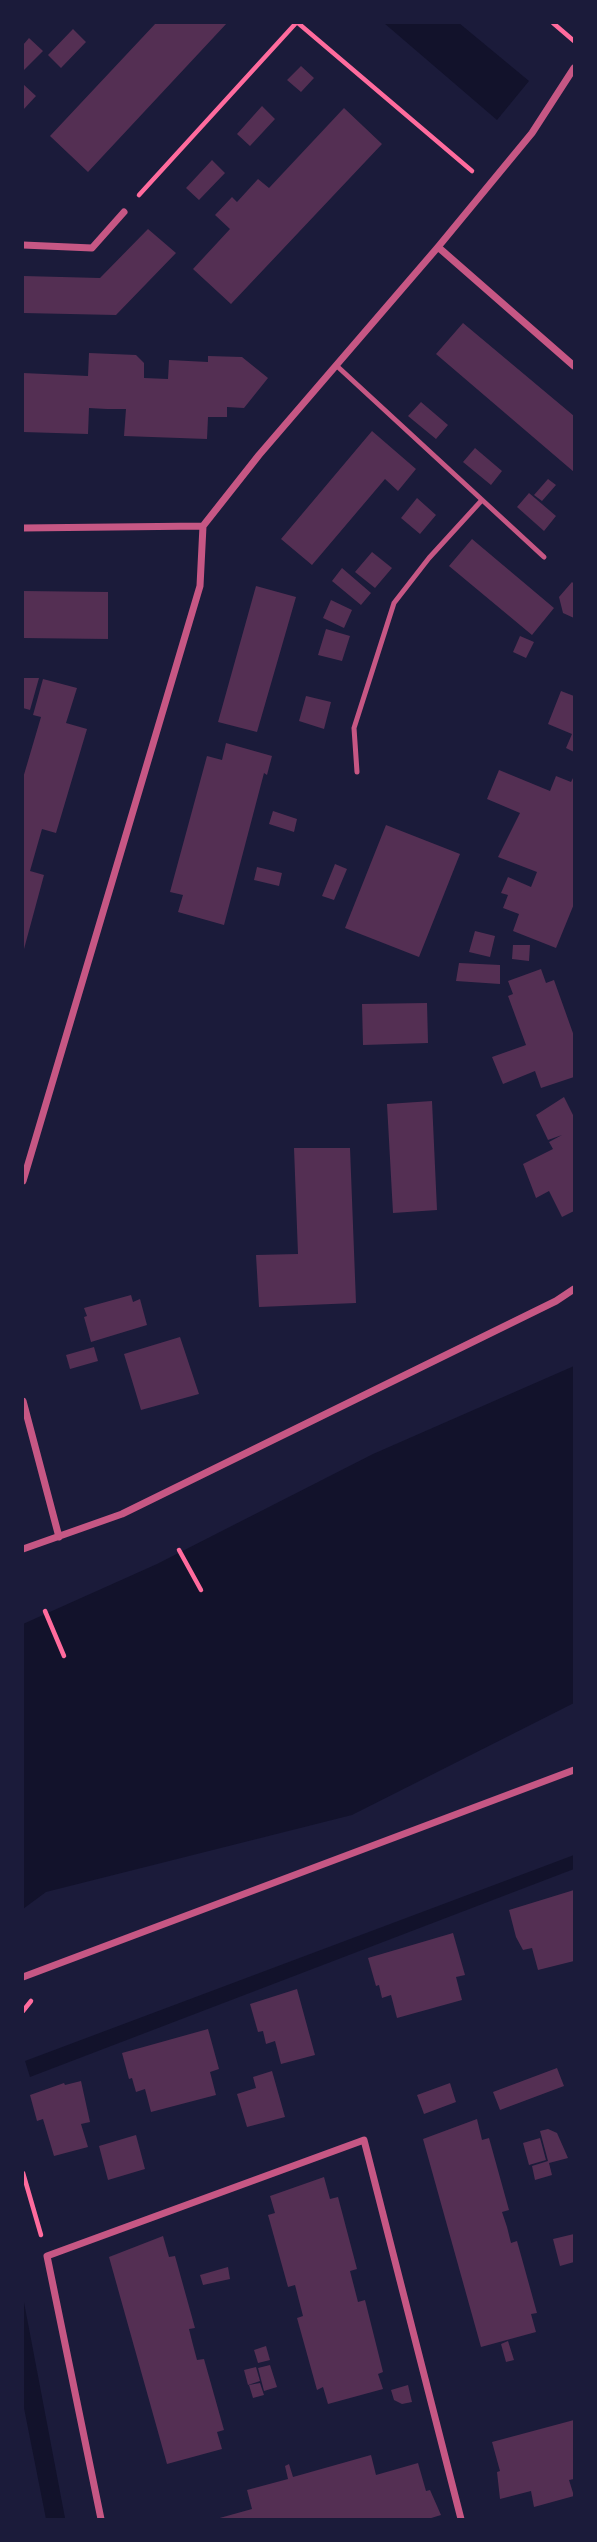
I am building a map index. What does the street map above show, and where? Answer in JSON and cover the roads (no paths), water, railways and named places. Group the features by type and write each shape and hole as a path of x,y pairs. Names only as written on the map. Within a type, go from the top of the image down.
{"street":[{"path":"23,1181 200,586 203,526 259,455 338,367 531,133 574,68"},
{"path":"23,244 92,248 124,212"},
{"path":"438,247 574,366"},
{"path":"23,528 203,526"},
{"path":"23,1549 122,1514 556,1301 574,1289"},
{"path":"23,1401 59,1537"},
{"path":"23,1977 574,1770"},
{"path":"101,2519 47,2256 364,2140 461,2519"}],"lane":[{"path":"338,367 544,557"},
{"path":"357,772 354,728 394,603 429,558 482,500"}]}
